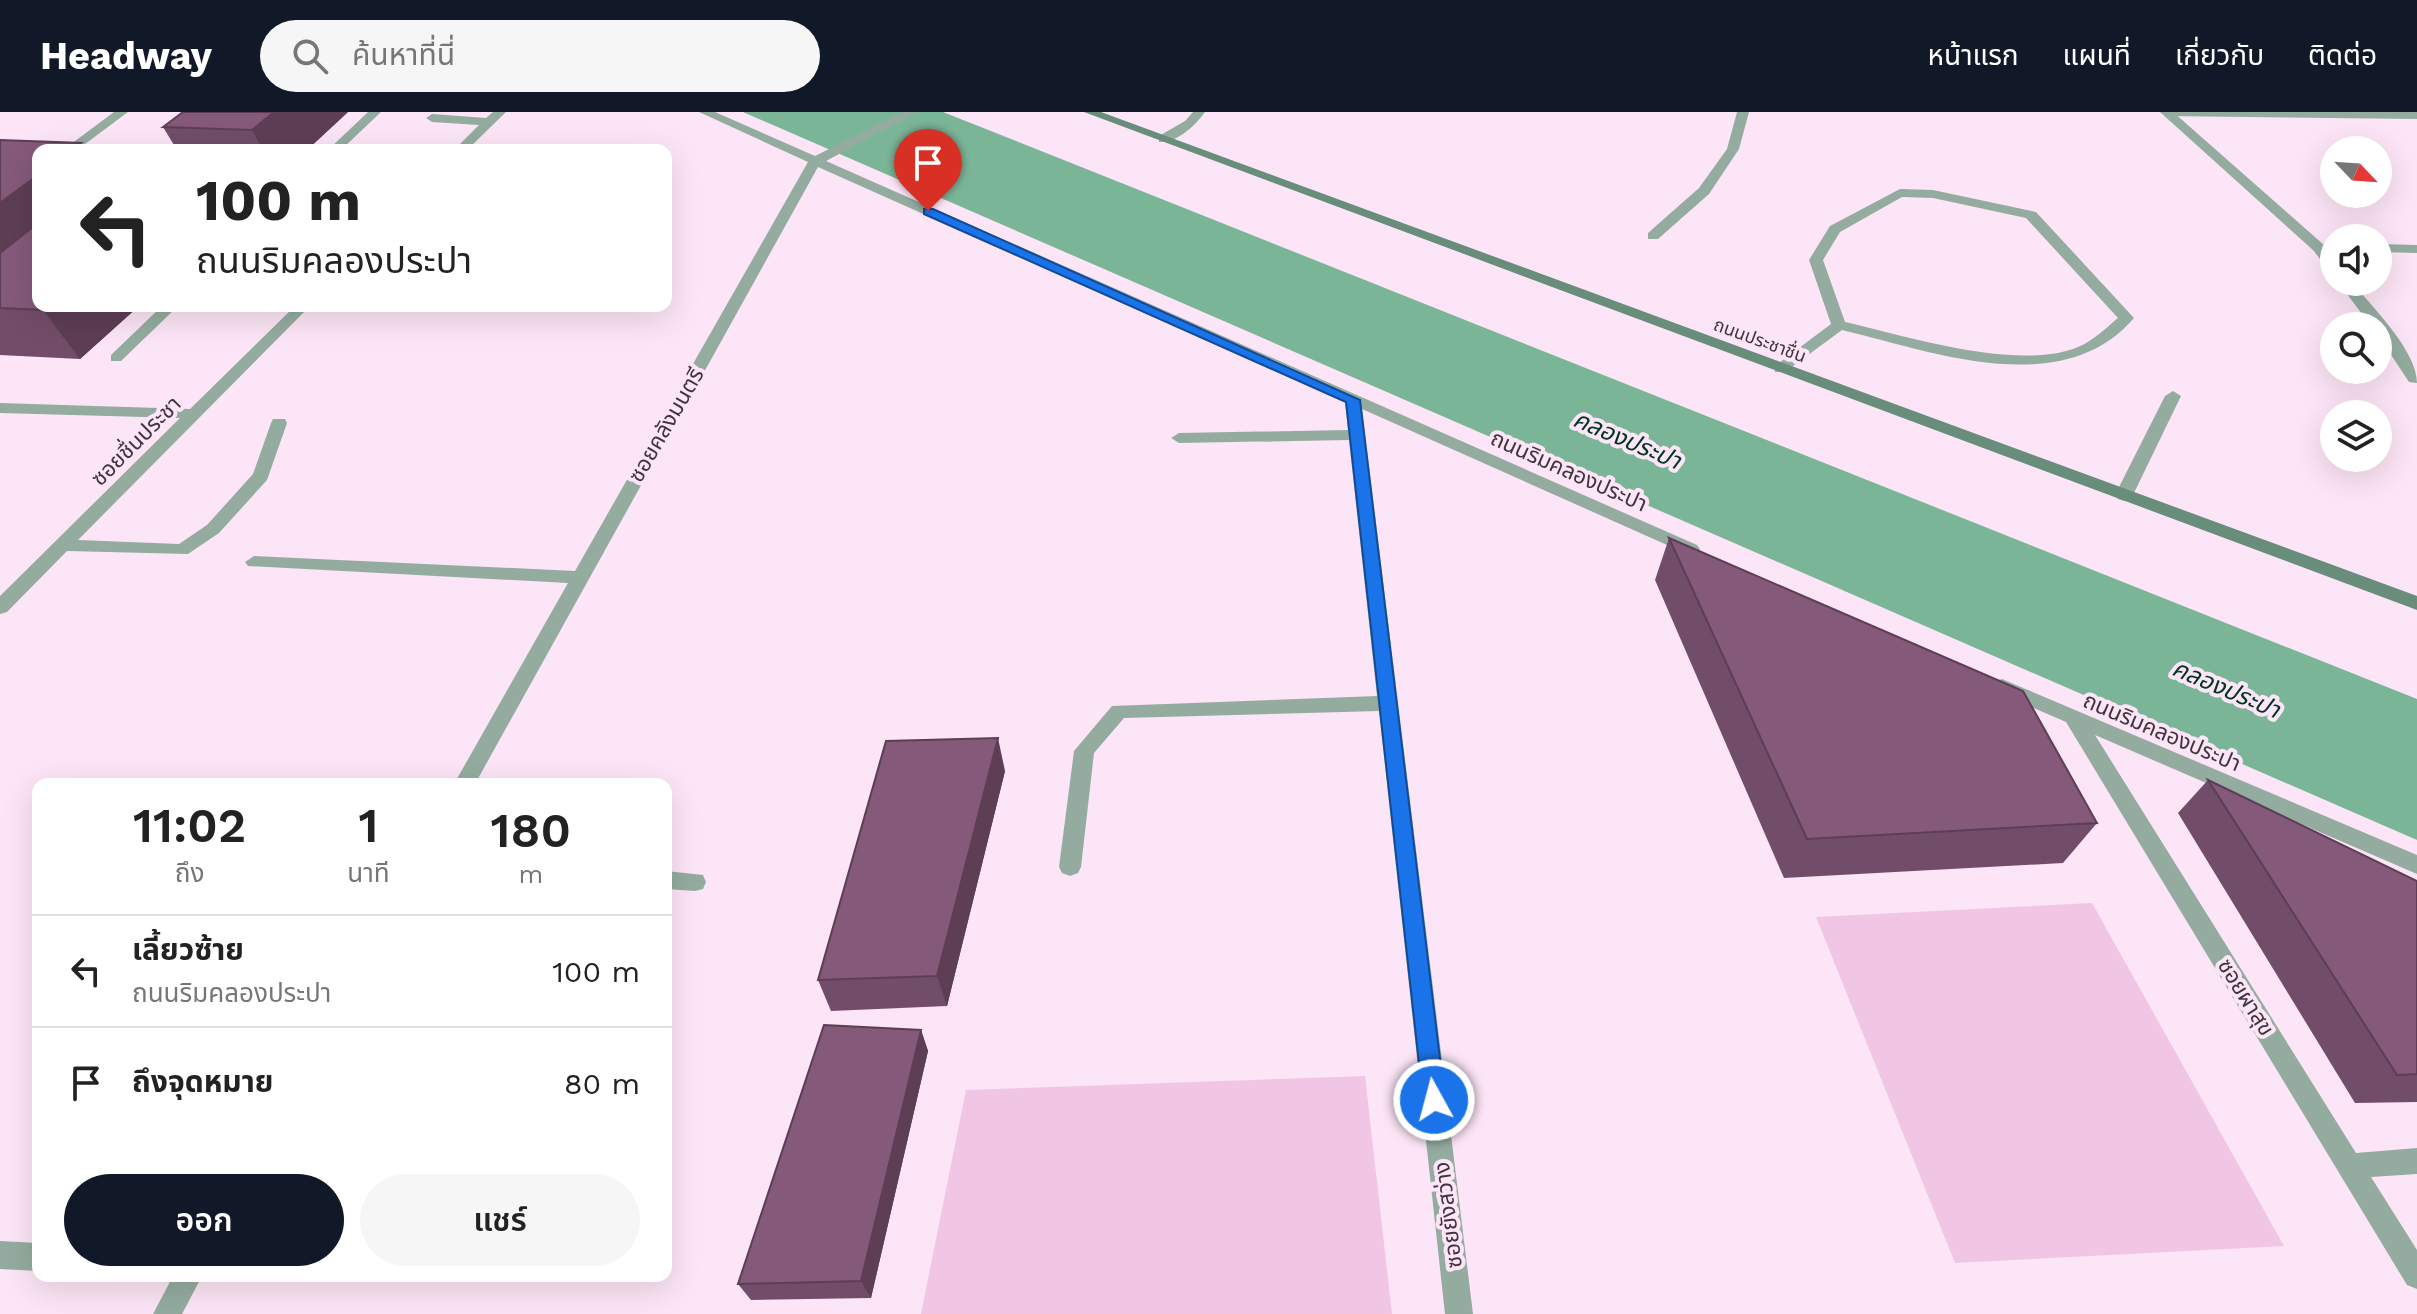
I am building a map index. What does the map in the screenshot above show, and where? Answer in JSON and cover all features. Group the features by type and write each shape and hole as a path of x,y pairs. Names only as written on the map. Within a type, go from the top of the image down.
{"main road":[{"name":"ถนนประชาชื่น","path":"1090,112 2417,603"}],"street":[{"path":"74,144 122,112"},
{"path":"340,144 375,112"},
{"path":"466,144 500,112"},
{"name":"ถนนริมคลองประปา","path":"705,112 821,157 1353,400 1714,559"},
{"path":"821,157 912,112"},
{"path":"1163,139 1189,124 1199,112"},
{"path":"1653,236 1704,191 1733,149 1743,112"},
{"path":"2166,112 2417,115"},
{"path":"2166,112 2320,243"},
{"path":"432,118 489,122"},
{"name":"ซอยคลังมนตรี","path":"467,778 821,157"},
{"path":"1780,369 1839,325 1971,354 2017,360 2079,353 2127,318 2031,215 1933,194 1900,193 1835,229 1816,260 1839,325"},
{"path":"2392,248 2417,249"},
{"path":"2356,296 2397,349 2415,379"},
{"path":"116,358 165,312"},
{"name":"ซอยชื่นประชา","path":"0,607 297,312"},
{"path":"2397,349 2417,350"},
{"path":"2124,495 2173,396"},
{"name":"ซอยยังสว่าง","path":"1353,400 1459,1314"},
{"path":"0,408 194,414"},
{"path":"65,545 182,550 213,529 261,476 279,423"},
{"path":"1179,438 1357,435"},
{"path":"254,562 580,577"},
{"name":"ถนนริมคลองประปา","path":"1988,680 2417,865"},
{"path":"1070,867 1084,751 1119,711 1387,703"},
{"name":"ซอยผาสุข","path":"2074,718 2417,1275"},
{"path":"672,880 695,882"},
{"path":"2350,1166 2417,1161"},
{"path":"0,1255 32,1257"},
{"path":"167,1314 185,1282"}],"shaded area":[{"path":"2092,903 2284,1246 1955,1263 1816,917"},
{"path":"1365,1076 1392,1314 921,1314 966,1090"}],"water":[{"name":"คลองประปา","path":"743,112 943,112 2417,699 2417,840"}],"building":[{"path":"183,112 274,112 252,130 163,127"},
{"path":"0,140 81,143 32,144 32,179 0,203"},
{"path":"32,228 32,309 0,308 0,253"},
{"path":"1669,538 2023,691 2097,823 1807,839"},
{"path":"998,738 937,976 818,980 886,741"},
{"path":"2208,780 2417,881 2417,1074 2397,1075"},
{"path":"824,1025 921,1030 861,1281 738,1284"}],"route":[{"path":"928,211 1353,400 1434,1100"}]}
